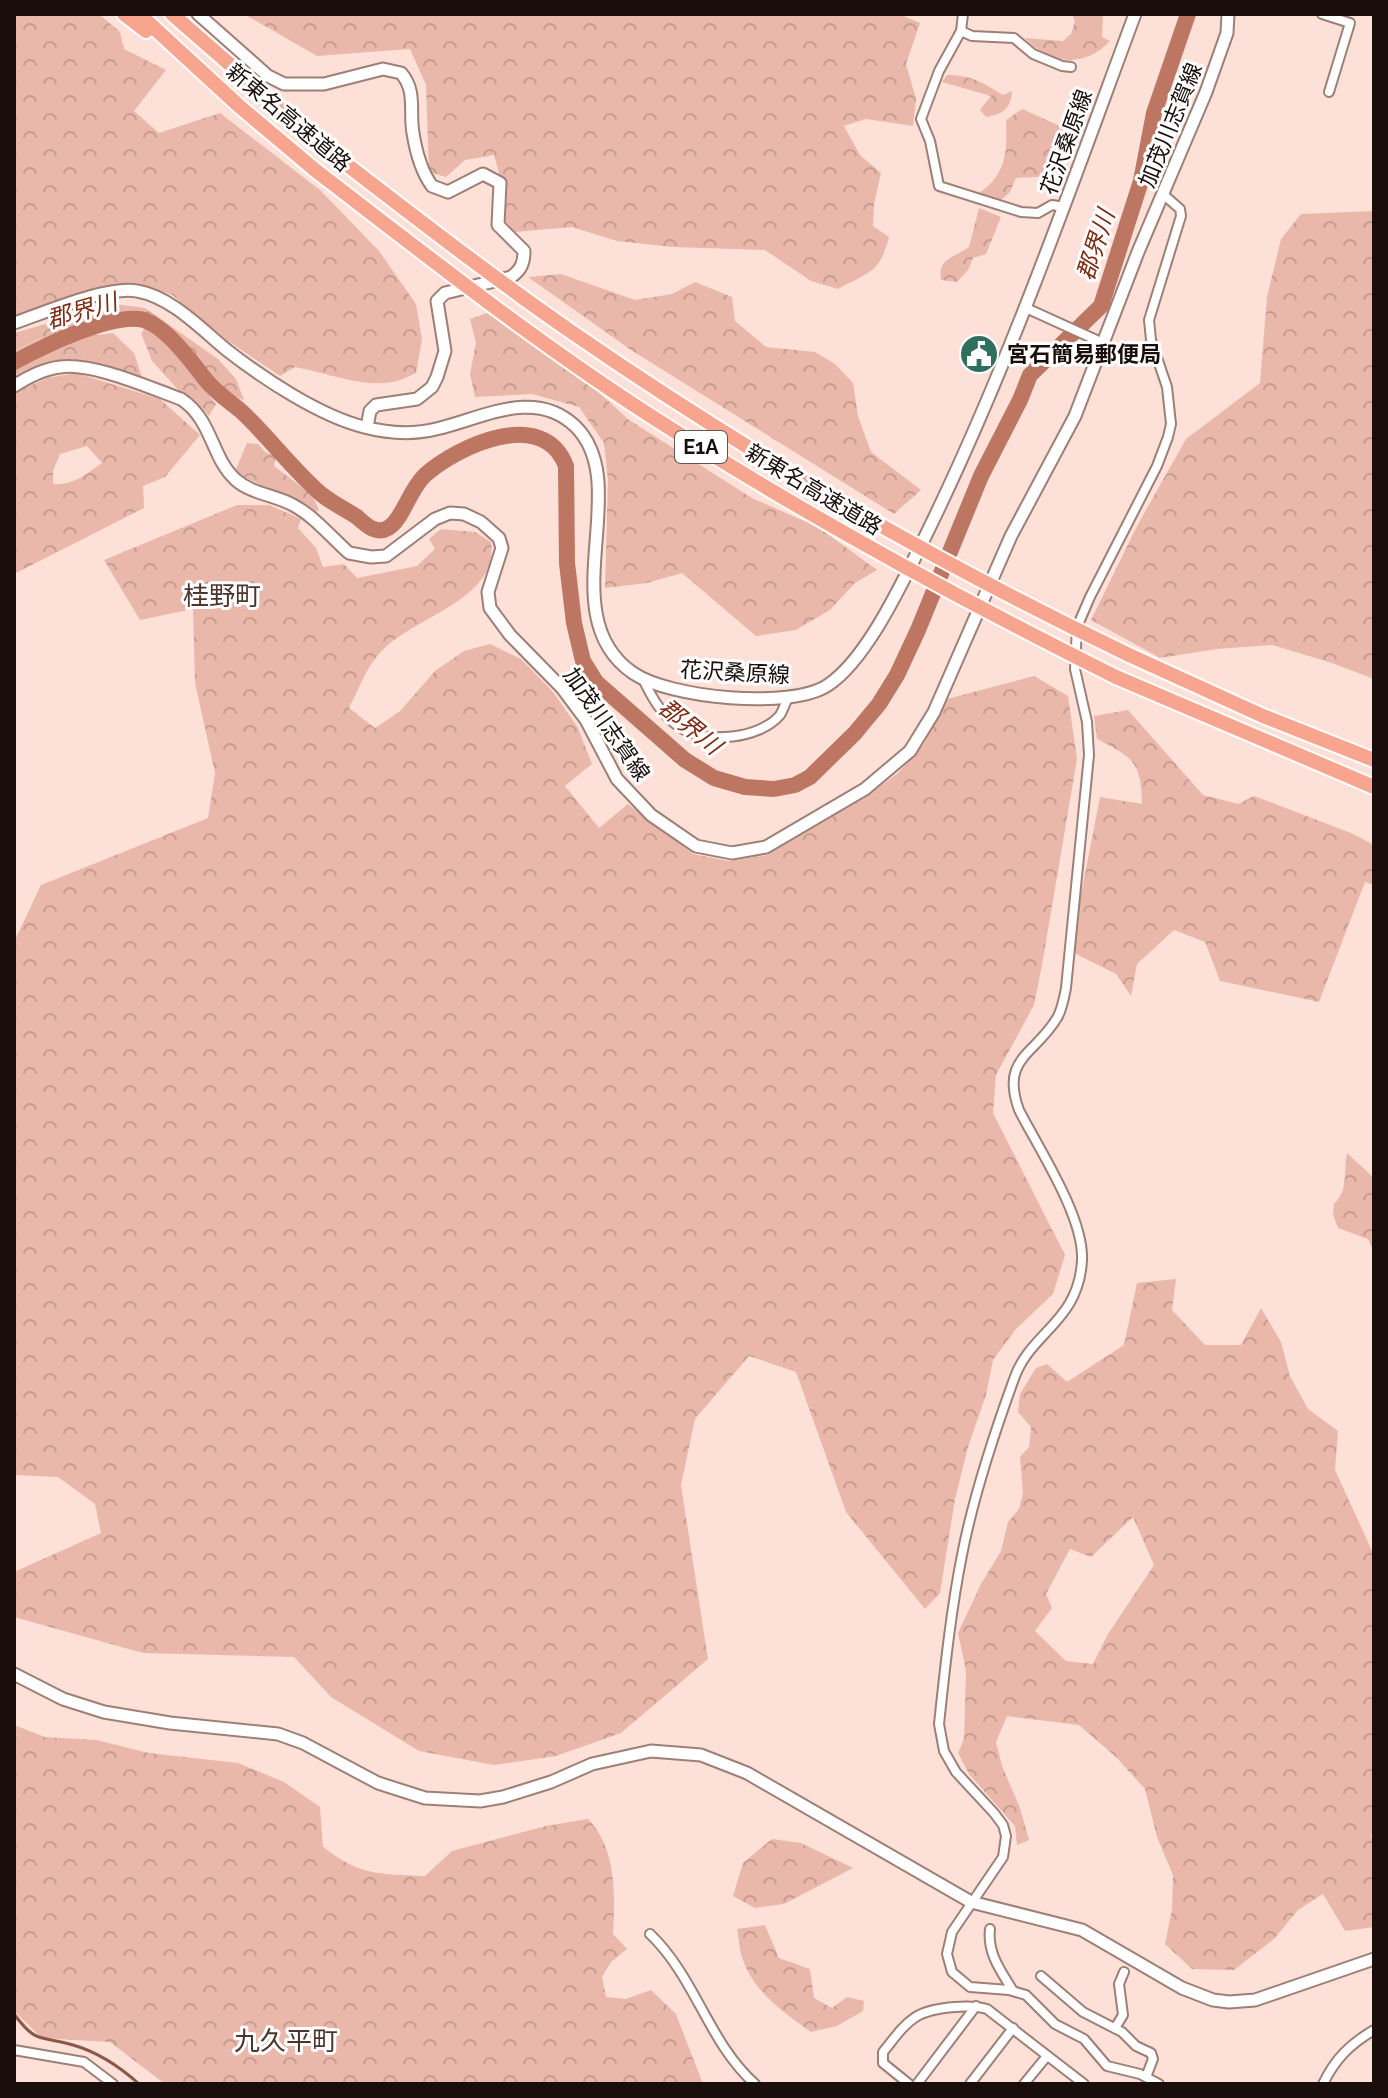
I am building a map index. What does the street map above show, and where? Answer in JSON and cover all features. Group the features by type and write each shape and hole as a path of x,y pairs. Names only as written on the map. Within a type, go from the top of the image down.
{"highway":[{"path":"124,14 239,106"},
{"name":"新東名高速道路","path":"139,14 239,106 315,170 486,301 656,419 898,564 1116,677 1374,787"},
{"name":"新東名高速道路","path":"172,14 329,151 488,272 571,332 804,483 1027,606 1263,716 1374,760"}],"main road":[{"path":"198,14 268,76 284,84 324,84 383,69 401,73 410,87 412,131 421,166 436,189 448,192 478,175 490,176 500,183 498,225 524,251 519,272 511,277 445,293 437,301 445,351 432,387 417,399 376,405 370,411 367,427"},
{"name":"花沢桑原線","path":"14,323 99,295 135,290 166,303 233,355 295,395 337,417 367,427 390,432 424,431 490,412 524,407 543,409 563,417 577,427 593,456 597,476 595,559 598,622 614,656 659,687 687,693 788,698 828,685 857,658 905,577 1030,310 1135,14"},
{"name":"加茂川志賀線","path":"14,386 44,370 74,366 181,399 193,407 202,419 234,479 297,507 349,553 357,556 386,556 443,515 464,514 481,522 499,538 502,548 488,592 490,608 510,635 562,688 578,709 617,779 651,815 696,846 732,853 766,847 865,789 910,751 934,712 1011,536 1075,416 1098,341 1164,195 1222,50 1228,14"},
{"path":"14,1674 63,1699 104,1712 159,1722 278,1734 303,1743 378,1783 425,1798 480,1801 503,1797 592,1764 651,1751 701,1755 747,1773 971,1902 1082,1930 1182,1988 1221,2001 1255,2000 1374,1959"}],"street":[{"path":"963,14 961,31 930,93 921,119 930,141 939,186 1021,212 1038,213 1052,205 1064,207"},
{"path":"1322,14 1350,23 1329,92"},
{"path":"961,31 972,36 1014,38 1033,54 1071,67"},
{"path":"1159,2084 1107,2066 1084,2039 1055,2024 1032,1999 1013,1991 970,1987 961,1982 950,1968 948,1944 957,1922 1003,1857 1006,1836 1003,1825 956,1772 944,1751 939,1724 962,1554 1015,1374 1065,1312 1075,1293 1081,1270 1079,1231 1019,1110 1013,1094 1013,1076 1019,1061 1059,1015 1066,988 1089,755 1087,722 1075,669 1077,627 1157,466 1171,424 1167,387 1151,340 1149,320 1181,216 1180,209 1164,195"},
{"path":"1030,310 1098,341"},
{"path":"642,678 655,703 680,727 696,735 710,737 747,733 780,714 788,698"},
{"path":"990,1929 993,1956 1013,1991"},
{"path":"650,1934 669,1952 736,2065 755,2084"},
{"path":"1115,2028 1123,2015 1119,1984 1124,1972"},
{"path":"1041,1976 1083,2012 1115,2028 1136,2046 1151,2053 1153,2059 1146,2077"},
{"path":"917,2084 976,2006"},
{"path":"909,2084 881,2058 909,2021 922,2011 976,2006 987,2009 1013,2028 1081,2083"},
{"path":"970,2084 1013,2028"},
{"path":"1323,2084 1334,2061 1357,2040 1374,2030"},
{"path":"14,2050 84,2062 113,2084"},
{"path":"1024,2084 1047,2056"}],"green space":[{"path":"14,14 99,14 120,32 124,49 166,70 134,111 159,133 220,113 320,190 379,251 416,304 422,339 416,373 398,381 381,383 357,381 295,367 280,376 228,341 171,294 138,286 14,318"},
{"path":"244,14 899,14 920,23 906,64 916,99 913,126 866,119 844,126 860,155 881,173 873,226 889,237 882,258 865,275 838,289 811,281 765,250 672,247 617,241 572,227 515,232 497,212 501,181 494,155 465,160 446,177 429,172 426,85 410,49 317,56"},
{"path":"1072,14 1103,14 1102,37 1110,41 1090,56 1067,60 1045,54 1025,38 1063,41 1071,34 1075,21"},
{"path":"947,75 970,78 1003,95 1012,91 1010,102 1001,112 986,117 980,110 991,96 942,82"},
{"path":"1022,109 1062,127 1066,141 1051,176 1016,178 1010,192 999,202 977,194 1000,171 1005,152 1006,120"},
{"path":"979,208 1001,217 986,254 973,258 968,270 957,282 941,280 944,263 969,247"},
{"path":"1374,211 1374,679 1272,645 1160,658 1091,620 1137,526 1186,439 1260,383 1267,297 1281,239 1301,214"},
{"path":"561,274 635,300 672,294 695,282 732,297 735,321 766,347 815,352 835,364 853,383 858,416 871,452 921,490 894,514 631,350 528,277"},
{"path":"115,304 145,308 218,359 236,379 244,400 215,381 178,339 148,318 128,315 40,339 14,352 14,333"},
{"path":"487,313 594,388 629,420 752,498 818,527 877,570 855,583 830,610 796,630 756,636 682,573 647,583 605,588 608,480 604,443 579,407 532,394 475,397 470,374 476,343 470,319"},
{"path":"145,328 181,354 193,376 216,404 209,416 197,402 182,394 152,361 141,333"},
{"path":"113,333 134,353 143,380 78,362 48,364 14,378 14,367 70,338"},
{"path":"76,373 160,399 200,435 165,477 143,486 144,508 14,574 14,393 47,378","holes":["87,446 102,463 73,481 53,484 53,471 60,454"]},
{"path":"247,443 258,444 265,452 276,456 274,466 312,495 319,510 316,512 296,499 238,474 236,469"},
{"path":"237,505 269,505 301,519 298,528 316,548 323,567 344,564 357,578 417,566 435,549 429,539 441,529 475,532 491,542 490,562 481,579 468,594 393,641 379,654 349,708 375,728 400,711 435,671 464,651 490,644 521,659 553,692 578,728 592,764 565,786 599,828 628,804 693,854 729,861 767,855 863,799 898,773 924,744 943,700 1034,676 1068,696 1077,759 1042,965 1034,1005 996,1075 993,1113 1065,1255 1053,1294 1016,1329 993,1360 986,1395 955,1499 940,1593 925,1609 846,1512 796,1372 749,1356 695,1419 681,1485 708,1659 621,1733 556,1756 494,1765 419,1751 331,1697 294,1657 143,1653 14,1617 14,1572 101,1533 95,1504 58,1477 14,1475 14,942 41,885 208,818 215,773 195,683 193,609 140,620 104,560"},
{"path":"1128,710 1203,795 1238,804 1254,796 1351,833 1374,845 1374,885 1365,882 1319,1002 1220,981 1205,942 1174,930 1137,964 1131,996 1116,974 1070,951 1100,797 1142,804 1140,779 1133,763 1120,751 1097,739 1094,716"},
{"path":"1347,1153 1374,1178 1374,1252 1368,1239 1338,1228 1333,1215 1334,1204 1344,1187"},
{"path":"1176,1279 1172,1310 1205,1345 1241,1345 1261,1308 1281,1342 1290,1376 1308,1409 1338,1431 1335,1470 1374,1555 1374,1831 1371,1836 1374,1844 1374,1927 1345,1931 1323,1894 1298,1910 1274,1939 1234,1970 1192,1969 1165,1944 1172,1909 1173,1875 1157,1837 1145,1789 1116,1757 1079,1725 1007,1716 996,1742 1029,1840 1017,1845 1015,1826 969,1774 958,1753 964,1739 966,1671 958,1633 1001,1551 1008,1522 1019,1509 1023,1493 1020,1457 1029,1447 1031,1427 1018,1412 1020,1394 1036,1368 1047,1364 1067,1382 1124,1345 1137,1283","holes":["1133,1517 1154,1565 1108,1634 1093,1664 1066,1661 1035,1631 1052,1608 1046,1594 1070,1549 1091,1557"]},
{"path":"14,1725 45,1737 97,1740 149,1753 238,1763 284,1782 320,1807 323,1847 348,1863 383,1874 425,1876 452,1851 546,1826 588,1819 609,1858 614,1888 613,1934 627,1949 611,1962 602,1977 606,1997 626,1999 651,1990 676,2014 703,2084 165,2084 110,2042 42,2038 14,2011"},
{"path":"772,1839 801,1843 853,1868 784,1904 755,1908 733,1896 743,1863"},
{"path":"765,1925 779,1958 810,1969 814,1998 832,2008 847,1997 864,2001 863,2011 837,2026 811,2032 781,2009 754,1982 740,1948 737,1929"}],"waterway":[{"name":"郡界川","path":"14,362 93,327 126,319 148,322 176,343 209,384 241,411 321,494 375,530 384,530 393,524 425,475 458,453 499,437 520,435 539,438 555,448 566,466 567,563 574,623 583,661 596,682 685,760 714,778 745,787 774,789 795,785 810,777 855,733 879,704 897,675 918,630 981,476 1030,375 1101,306 1141,181 1154,113 1188,14"},
{"path":"14,2014 34,2035 91,2052 139,2084"}],"place":[{"name":"宮石簡易郵便局","path":"979,354"}],"district":[{"name":"桂野町","path":"222,596"},
{"name":"九久平町","path":"286,2041"}]}
